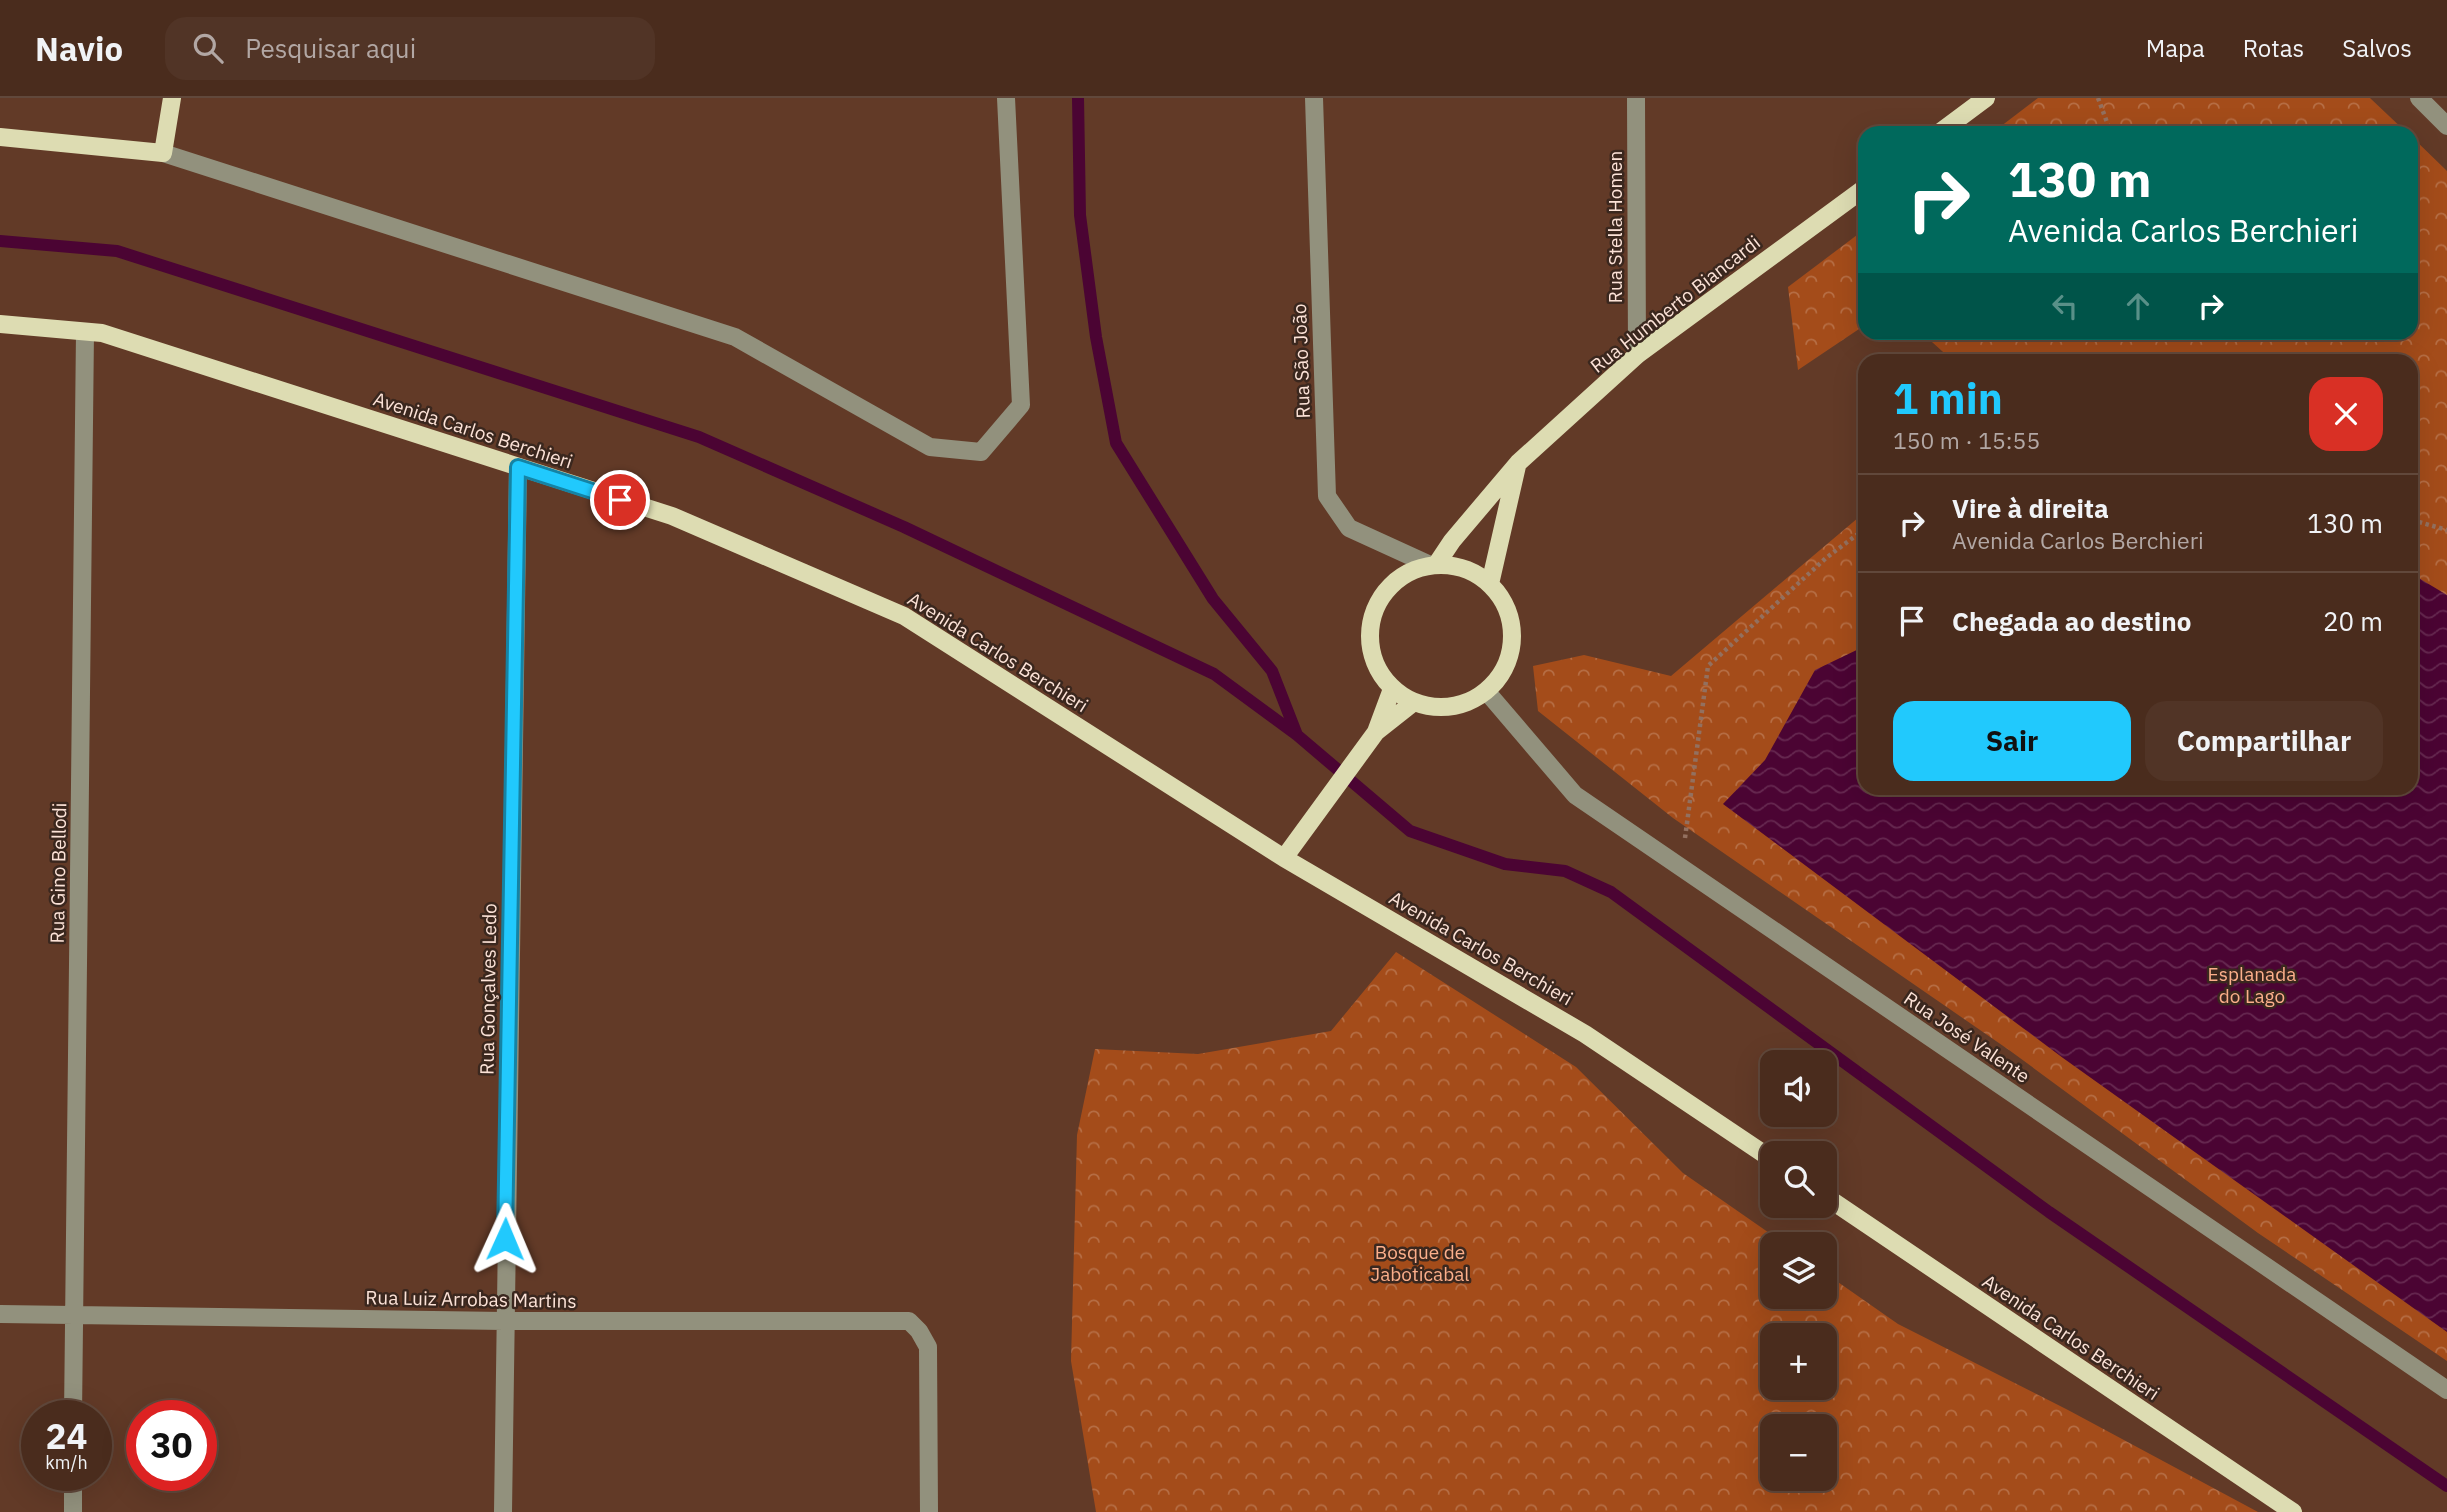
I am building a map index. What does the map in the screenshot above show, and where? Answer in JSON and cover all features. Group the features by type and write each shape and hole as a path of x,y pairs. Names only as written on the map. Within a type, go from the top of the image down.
{"main road":[{"path":"0,137 163,153 172,98"},
{"path":"1948,126 1986,98"},
{"name":"Rua Humberto Biancardi","path":"1433,565 1518,463 1637,355 1858,193"},
{"name":"Avenida Carlos Berchieri","path":"0,324 102,333 672,516 904,616 1284,858 1585,1034 1760,1151"},
{"path":"1490,584 1518,463"},
{"path":"1433,565 1455,566 1474,573 1490,584 1501,597 1513,634 1511,654 1502,675 1487,692 1452,708 1414,702 1392,689 1378,670 1371,649 1371,626 1377,605 1390,586 1408,573 1433,565"},
{"path":"1376,732 1392,689"},
{"path":"1284,858 1376,732 1414,702"},
{"name":"Avenida Carlos Berchieri","path":"1837,1204 2293,1512"}],"street":[{"path":"163,153 735,337 930,447 981,452 1021,405 1006,98"},
{"name":"Rua São João","path":"1314,98 1327,496 1349,528 1433,565"},
{"name":"Rua Stella Homen","path":"1636,98 1637,355"},
{"path":"2419,98 2447,126"},
{"name":"Rua Gino Bellodi","path":"73,1400 85,332"},
{"name":"Rua Gonçalves Ledo","path":"503,1512 518,467"},
{"name":"Rua José Valente","path":"1487,692 1575,795 2447,1390"},
{"name":"Rua Luiz Arrobas Martins","path":"0,1314 504,1321 909,1321 919,1331 928,1347 929,1512"},
{"path":"73,1491 73,1512"}],"path":[{"path":"2098,98 2108,126"},
{"path":"2418,522 2447,530"},
{"path":"1681,866 1708,666 1826,558 1858,534"}],"green space":[{"path":"2038,98 2370,98 2400,126 2001,126"},
{"name":"Esplanada do Lago","path":"2418,143 2447,171 2447,1361 2258,1233 2009,1050 1673,818 1538,711 1533,666 1584,655 1671,676 1858,518 1858,795 2418,795 2418,354 1945,354 1930,340 2418,340"},
{"path":"1858,234 1858,330 1798,370 1788,287"},
{"name":"Bosque de Jaboticabal","path":"1396,952 1576,1067 1683,1173 1768,1232 1760,1232 1760,1309 1837,1309 1837,1281 1898,1324 2068,1410 2258,1512 1096,1512 1071,1361 1077,1135 1095,1049 1198,1054 1331,1031"}],"water":[{"name":"Esplanada do Lago","path":"2418,578 2447,595 2447,1332 2063,1058 1723,804 1765,760 1815,670 1858,649 1858,795 2418,795"}],"waterway":[{"path":"1078,98 1080,215 1096,337 1116,443 1213,599 1272,671 1297,735"},
{"path":"0,241 117,251 699,437 904,527 1214,674 1297,735 1410,831 1505,864 1565,871 1611,892 2049,1212 2447,1486"}],"route":[{"path":"505,1239 518,467 620,500"}]}
